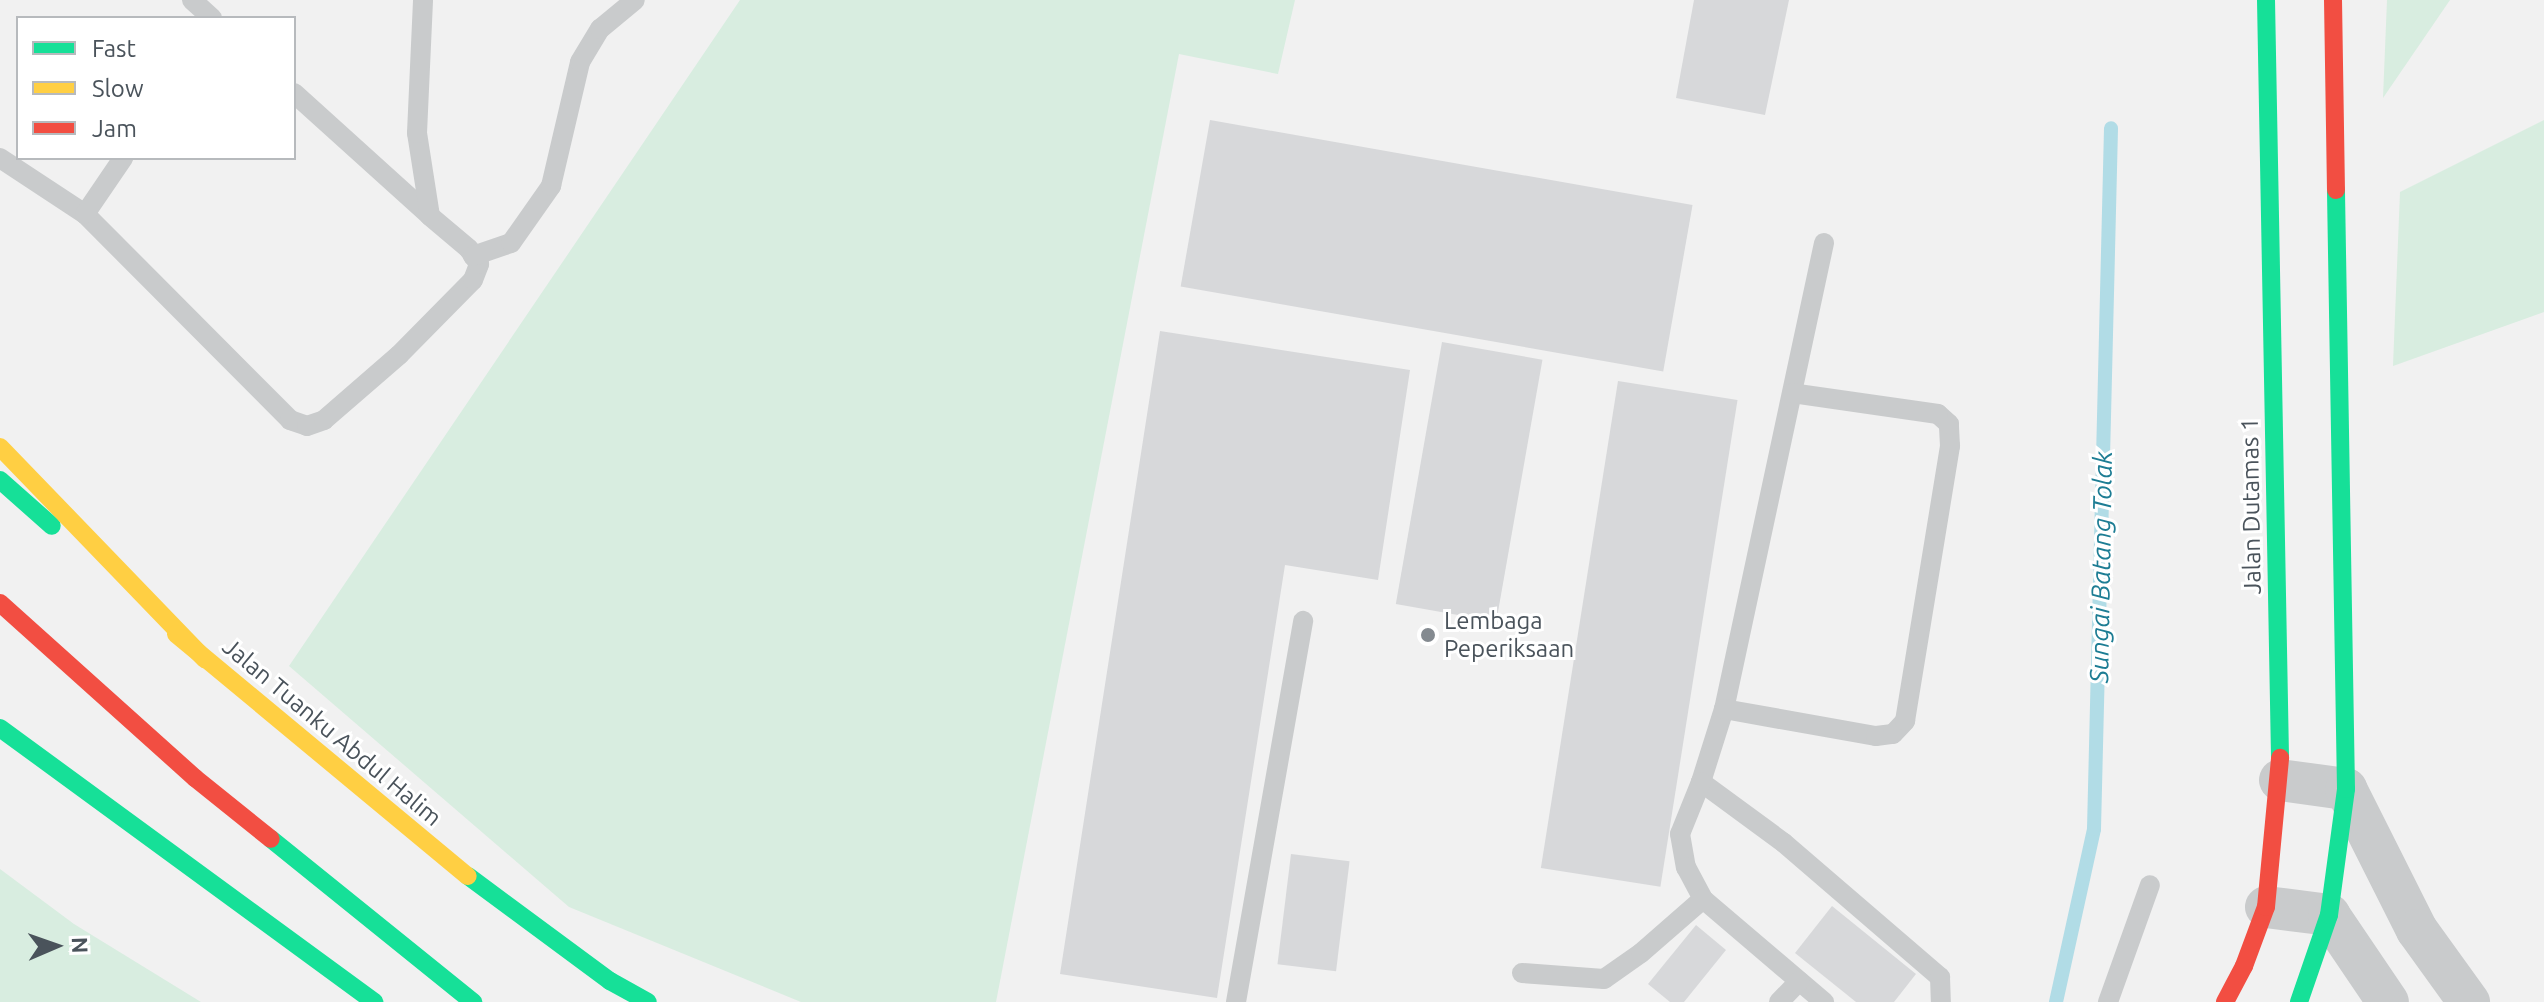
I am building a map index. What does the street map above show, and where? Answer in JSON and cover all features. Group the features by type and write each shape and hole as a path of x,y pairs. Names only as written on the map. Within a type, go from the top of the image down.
{"main road":[{"name":"Jalan Dutamas 1","path":"2225,1002 2266,907 2280,780 2266,0"},
{"path":"2299,1002 2329,915 2346,789 2333,0"},
{"path":"0,447 205,659"},
{"name":"Jalan Tuanku Abdul Halim","path":"0,480 205,659 496,899 610,981 648,1002"},
{"path":"0,603 195,778 473,1002"},
{"path":"0,728 374,1002"}],"street":[{"path":"2280,780 2346,789 2417,930 2469,1002"},
{"path":"2266,907 2329,915 2388,1002"}],"lane":[{"path":"192,0 210,16"},
{"path":"423,0 417,133 430,216"},
{"path":"473,256 511,243 551,186 580,62 600,29 635,0"},
{"path":"0,158 85,214 290,420 307,426 324,420 399,355 473,280 479,264 296,95"},
{"path":"85,214 122,160"},
{"path":"1824,243 1724,709 1701,782 1680,834 1686,867 1703,899 1824,1002"},
{"path":"1724,709 1876,736 1893,734 1905,721 1950,446 1949,424 1938,414 1793,393"},
{"path":"1236,1002 1303,621"},
{"path":"1701,782 1784,843 1940,977 1941,1002"},
{"path":"2108,1002 2150,885"},
{"path":"1522,973 1604,979 1662,936 1703,899"},
{"path":"1779,1002 1799,981"}],"green space":[{"path":"740,0 1295,0 1278,74 1179,54 996,1002 801,1002 569,907 289,666"},
{"path":"2387,0 2450,0 2383,98"},
{"path":"2544,120 2544,312 2393,366 2400,192"},
{"path":"0,869 74,924 201,1002 0,1002"}],"building":[{"path":"1694,0 1789,0 1765,115 1676,98"},
{"path":"1210,120 1693,205 1663,372 1181,286"},
{"path":"1160,331 1410,370 1378,580 1285,565 1217,998 1060,974"},
{"path":"1442,342 1542,360 1496,622 1396,604"},
{"path":"1618,381 1738,400 1660,887 1541,868"},
{"path":"1291,854 1350,861 1336,971 1277,964"},
{"path":"1832,906 1916,974 1894,1002 1856,1002 1795,953"},
{"path":"1696,925 1726,950 1684,1002 1670,1002 1648,984"}],"waterway":[{"name":"Sungai Batang Tolak","path":"2056,1002 2094,829 2111,128"}],"traffic: fast":[{"path":"2266,0 2280,758"},
{"path":"2299,1002 2329,915 2346,789 2336,190"},
{"path":"0,480 52,526"},
{"path":"0,728 374,1002"},
{"path":"271,839 473,1002"},
{"path":"468,876 610,981 648,1002"}],"traffic: slow":[{"path":"0,447 205,659"},
{"path":"176,634 468,876"}],"traffic: jam":[{"path":"2333,0 2336,190"},
{"path":"0,603 195,778 271,839"},
{"path":"2225,1002 2244,966 2266,907 2280,758"}],"place":[{"name":"Lembaga Peperiksaan","path":"1428,635"}]}
